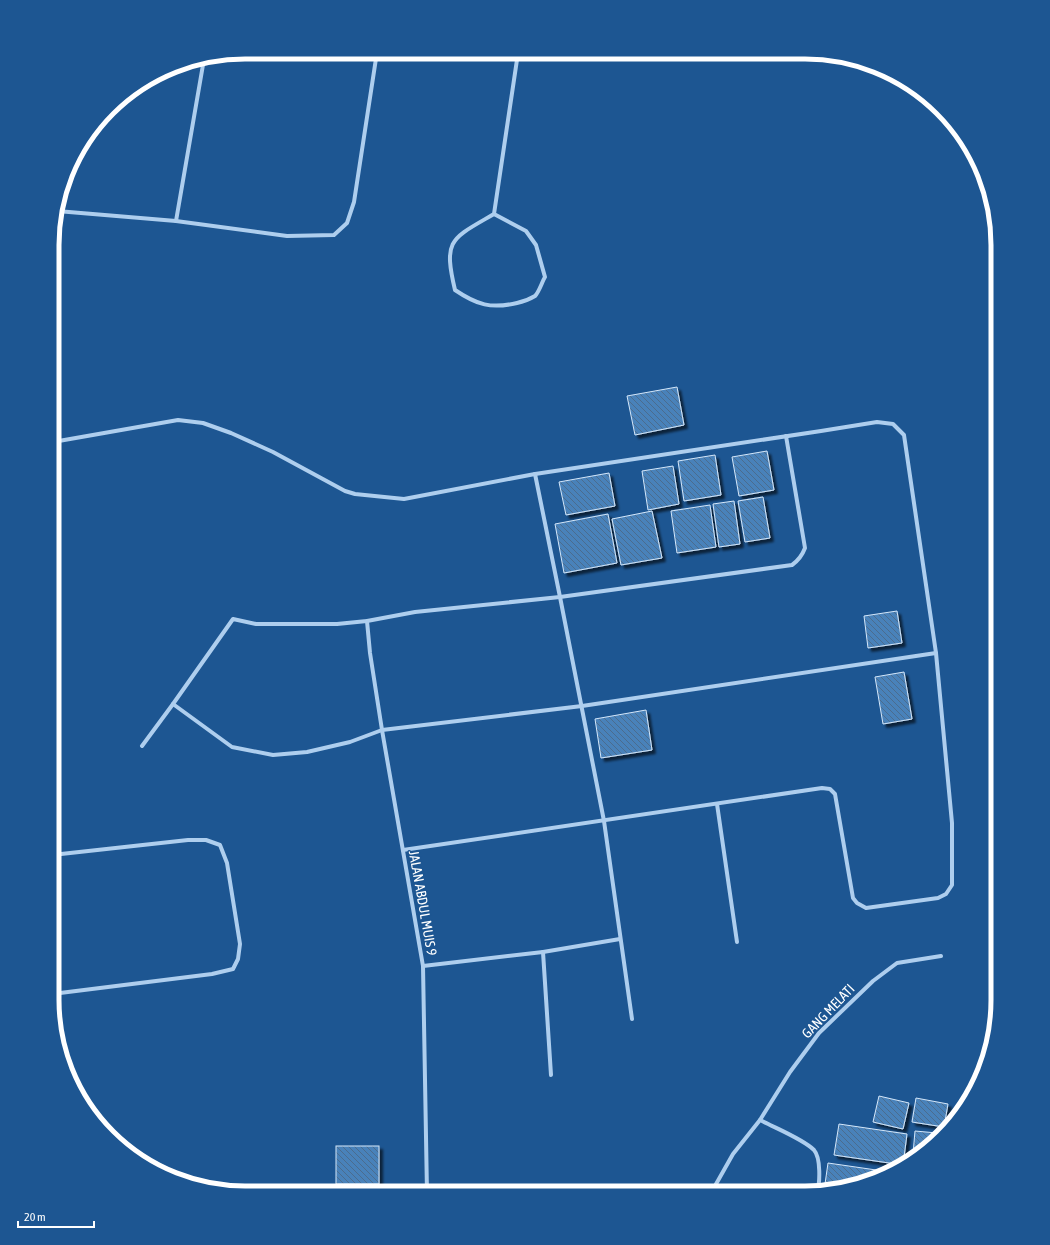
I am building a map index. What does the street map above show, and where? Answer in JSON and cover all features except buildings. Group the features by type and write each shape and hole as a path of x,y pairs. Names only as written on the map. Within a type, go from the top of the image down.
{"street":[{"path":"63,212 176,222 287,236 334,235 347,223 354,202 376,59"},
{"path":"494,214 517,59"},
{"path":"176,222 203,64"},
{"path":"494,214 526,231 536,245 545,277 535,296 521,302 503,306 485,305 468,299 455,290 450,268 449,253 454,241 462,233 494,214"},
{"path":"59,441 178,420 203,422 273,452 345,491 355,494 404,499 535,474 877,422 893,424 904,435 936,653 952,823 952,885 946,894 938,898 866,908 857,903 853,898 835,794 830,789 822,788 403,850"},
{"path":"142,746 233,619 256,624 337,624 367,621 415,612 560,597 792,565 802,556 805,548 786,436"},
{"path":"535,474 604,821 632,1019"},
{"name":"JALAN ABDUL MUIS 9","path":"367,621 370,654 382,730 423,966 427,1186"},
{"path":"173,704 232,747 273,755 307,752 321,749 350,742 382,730 582,706 936,653"},
{"path":"717,804 737,942"},
{"path":"59,853 188,840 206,840 220,845 227,863 240,944 238,959 232,969 212,974 59,993"},
{"path":"423,966 543,952 620,939"},
{"path":"543,952 551,1075"},
{"name":"GANG MELATI","path":"715,1186 733,1154 760,1120 790,1072 819,1033 873,981 897,963 940,956"},
{"path":"760,1120 799,1140 815,1151 819,1161 817,1186"}]}
